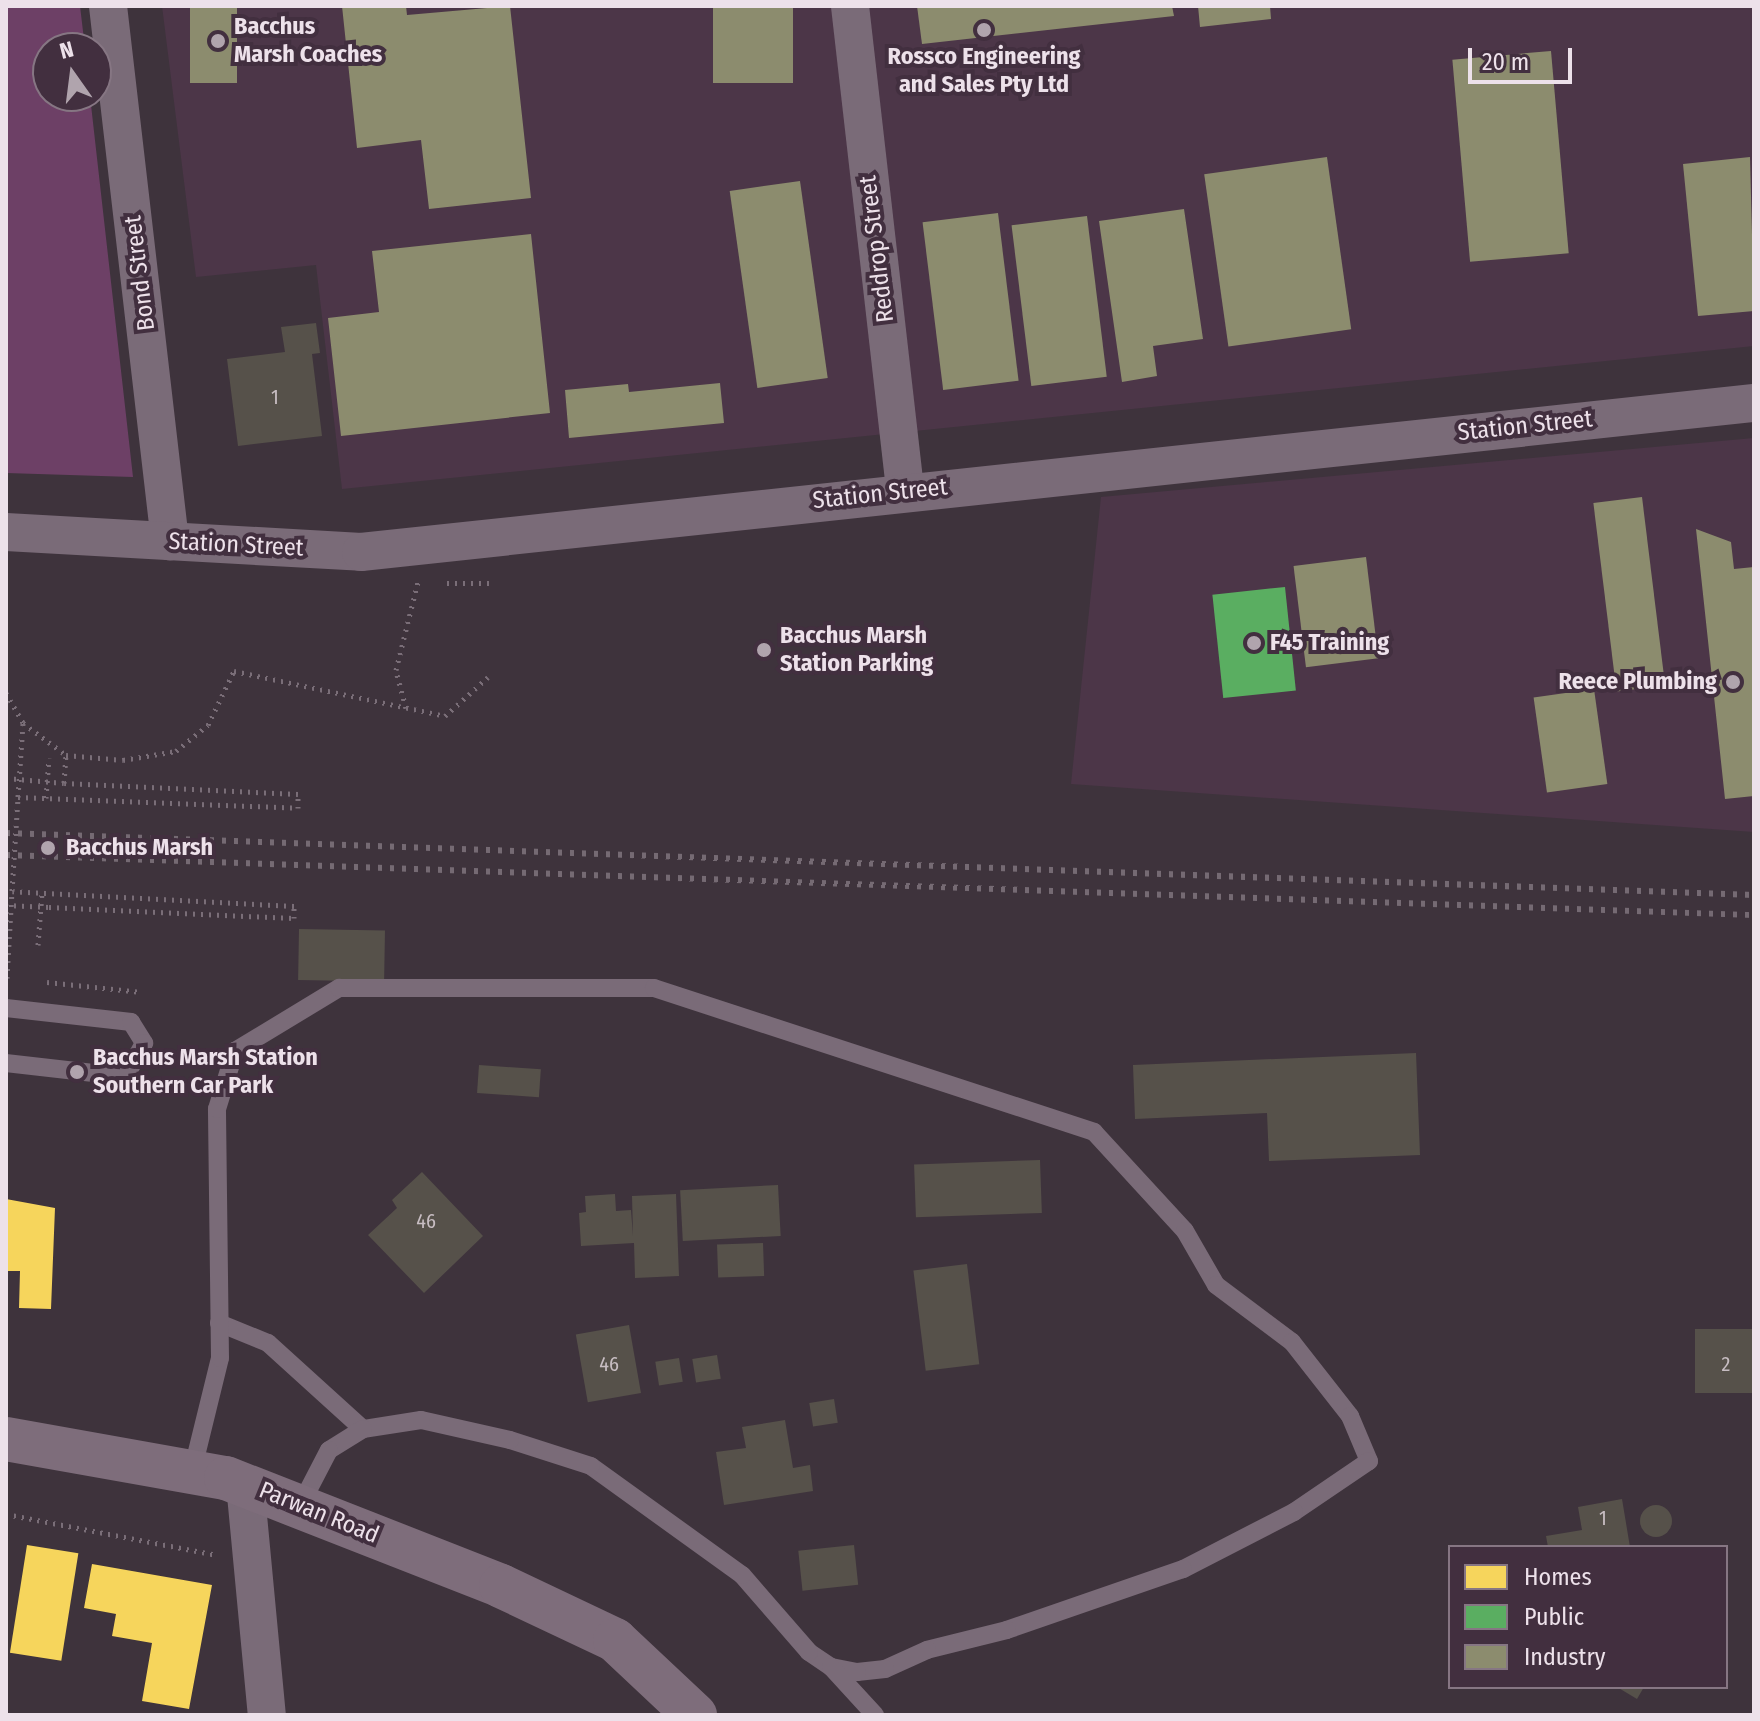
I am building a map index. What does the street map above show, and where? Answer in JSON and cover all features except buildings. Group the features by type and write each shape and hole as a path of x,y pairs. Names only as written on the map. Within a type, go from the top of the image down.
{"main road":[{"name":"Parwan Road","path":"6,1439 245,1484 501,1586 615,1640 695,1715"}],"street":[{"name":"Bond Street","path":"108,6 170,541"},
{"name":"Reddrop Street","path":"850,6 905,491"},
{"name":"Station Street","path":"6,532 361,552 905,491 1754,403"},
{"path":"245,1484 267,1715"}],"lane":[{"path":"192,1472 220,1358 217,1109 235,1051 339,988 654,988 1094,1132 1185,1231 1216,1285 1292,1342 1350,1416 1369,1461 1294,1512 1183,1569 1007,1630 927,1650 885,1669 831,1667"},
{"path":"6,1008 131,1022 144,1043 128,1072 111,1075 6,1063"},
{"path":"219,1323 268,1343 363,1429"},
{"path":"300,1506 329,1450 363,1429 421,1420 510,1440 591,1466 742,1575 809,1652 831,1667 875,1715"}],"path":[{"path":"406,708 396,670 418,582"},
{"path":"6,693 23,723 66,755 123,760 176,751 208,725 234,671 445,716 488,677"},
{"path":"22,980 6,978 23,723"},
{"path":"64,783 66,755"},
{"path":"46,798 49,758"},
{"path":"6,778 298,794 298,808 18,797"},
{"path":"6,905 294,918 294,906 12,891"},
{"path":"38,945 42,893"},
{"path":"37,981 141,992"},
{"path":"6,1514 196,1548 252,1567"}],"shaded area":[{"path":"6,6 80,6 83,32 32,32 32,112 92,112 133,477 6,473"},
{"path":"162,6 1754,6 1754,346 342,489 316,265 196,277"},
{"path":"1754,438 1754,832 1071,784 1101,497"}],"railway":[{"path":"6,833 1754,895"},
{"path":"6,855 1754,915"}],"place":[{"name":"Rossco Engineering and Sales Pty Ltd","path":"984,30"},
{"name":"Bacchus Marsh Coaches","path":"218,41"},
{"name":"F45 Training","path":"1254,643"},
{"name":"Bacchus Marsh Station Parking","path":"764,650"},
{"name":"Reece Plumbing","path":"1733,682"},
{"name":"Bacchus Marsh","path":"48,848"},
{"name":"Bacchus Marsh Station Southern Car Park","path":"77,1072"}]}
